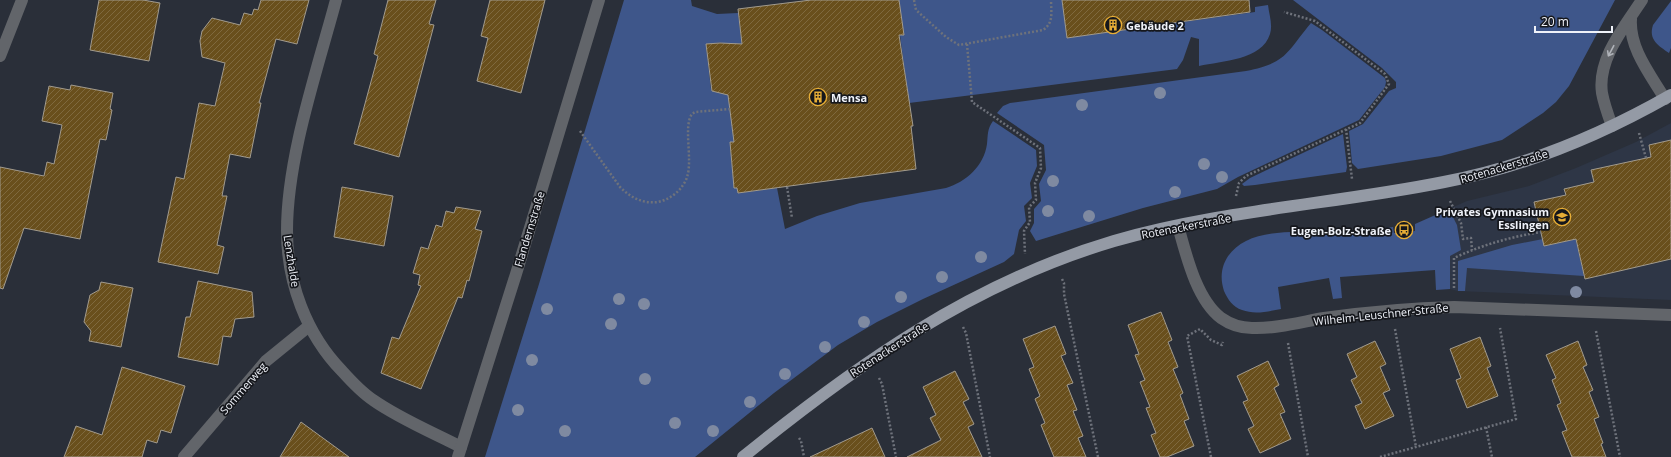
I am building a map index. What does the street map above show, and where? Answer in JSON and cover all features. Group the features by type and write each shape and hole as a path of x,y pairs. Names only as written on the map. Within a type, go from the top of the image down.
{"main road":[{"name":"Rotenackerstraße","path":"742,457 786,421 897,342 983,292 1031,270 1110,243 1178,226 1419,187 1478,175 1535,158 1634,116 1668,97"}],"street":[{"path":"0,56 22,0"},
{"name":"Lenzhalde","path":"336,0 305,113 289,196 287,231 289,259 299,302 309,326 319,344 333,362 371,400 460,452"},
{"name":"Flandernstraße","path":"460,452 599,0"},
{"path":"1612,126 1602,91 1602,79 1605,64 1609,53 1642,0"},
{"path":"1631,17 1631,36 1635,48 1668,97"},
{"name":"Wilhelm-Leuschner-Straße","path":"1178,226 1196,282 1204,297 1220,316 1229,323 1241,327 1267,327 1355,314 1434,307 1671,315"},
{"name":"Sommerweg","path":"184,457 266,361 309,326"}],"path":[{"path":"914,0 916,10 946,37 958,45 1043,30 1050,23 1052,17 1051,0"},
{"path":"1231,217 1239,183 1244,178 1362,120 1388,88 1389,84 1387,77 1315,21 1284,12"},
{"path":"967,44 972,102 1040,148 1041,168 1035,183 1036,200 1029,207 1030,222 1024,231 1024,253 1031,270"},
{"path":"564,116 578,127 625,192 633,198 650,203 666,200 674,195 687,178 690,163 688,122 692,114 695,112 730,109"},
{"path":"1634,116 1646,158"},
{"path":"1346,129 1354,198"},
{"path":"787,187 792,218"},
{"path":"1456,213 1461,224 1463,239 1471,238 1472,250"},
{"path":"1454,278 1454,258 1501,240 1541,232"},
{"path":"1064,294 1098,457"},
{"path":"1380,457 1516,419 1500,325"},
{"path":"1395,326 1416,447"},
{"path":"1596,329 1620,457"},
{"path":"1211,457 1187,336 1200,330 1211,340 1222,344"},
{"path":"966,332 990,457"},
{"path":"1287,340 1308,457"},
{"path":"882,384 896,457"},
{"path":"1486,427 1492,457"},
{"path":"801,440 804,457"}],"shaded area":[{"path":"624,0 691,0 692,6 717,14 738,13 742,46 714,43 706,46 711,89 715,92 728,91 734,142 730,143 734,188 737,188 738,193 777,188 785,229 817,216 860,203 946,188 960,182 973,172 982,159 987,144 989,129 993,121 1036,150 1037,166 1030,183 1032,198 1024,206 1026,221 1019,230 1014,254 1004,262 877,322 838,345 774,393 695,457 485,457 539,284"},
{"path":"899,0 1062,0 1067,38 1255,12 1255,7 1268,5 1271,31 1266,43 1259,49 1240,58 1229,61 1199,66 1199,39 1191,37 1183,60 1177,69 909,103 900,35"},
{"path":"1293,0 1615,0 1569,86 1556,102 1543,113 1502,140 1441,156 1358,169 1352,163 1349,131 1363,124 1389,91 1396,88 1396,82 1382,68"},
{"path":"1671,1 1671,48 1669,53 1655,42 1652,35 1652,30 1653,25"},
{"path":"1311,23 1385,78 1385,87 1359,120 1238,177 1217,189 1143,208 1036,241 1030,231 1034,223 1034,209 1041,201 1039,184 1046,170 1044,145 997,113 1003,106 1010,103 1260,68 1278,60 1284,55"},
{"name":"Privates Gymnasium Esslingen","path":"1671,123 1671,300 1458,291 1450,289 1450,256 1457,225 1449,209 1467,201 1529,186 1576,168 1636,142"},
{"path":"1343,134 1347,167 1346,172 1255,185 1244,186 1242,184 1250,178"},
{"path":"1449,209 1457,225 1461,250 1450,256 1450,289 1436,290 1435,270 1340,277 1342,298 1333,299 1329,278 1278,287 1281,309 1267,312 1242,310 1233,305 1224,291 1222,276 1228,256 1239,245 1258,236 1284,232 1341,233 1369,231 1393,227 1394,233 1415,231 1415,224"},
{"path":"1572,223 1584,276 1467,268 1465,291 1458,291 1458,261 1512,245 1543,239 1545,246 1572,240"}],"building":[{"path":"99,0 143,0 160,3 149,61 90,50"},
{"path":"261,0 309,0 297,44 276,39 259,103 261,103 250,158 230,154 222,196 227,196 217,245 224,247 218,274 158,262 176,177 184,179 199,103 215,106 225,63 202,57 200,41 202,31 212,18 240,25 244,13 252,15 254,9 258,10"},
{"path":"388,0 436,0 429,24 434,25 399,157 354,144 378,56 374,54"},
{"path":"490,0 545,0 521,93 477,81 488,38 481,36"},
{"name":"Mensa","path":"811,0 899,0 904,35 899,35 913,126 911,126 916,169 738,193 737,188 734,188 730,142 734,142 728,95 712,91 706,44 742,44 738,9"},
{"name":"Gebäude 2","path":"1062,0 1249,0 1250,12 1067,38"},
{"path":"71,85 113,93 110,109 112,110 106,140 100,139 80,239 24,228 3,289 0,288 0,167 44,176 47,162 54,164 62,125 42,121 49,86 70,90"},
{"path":"1671,140 1671,259 1585,279 1576,239 1544,246 1534,202 1566,195 1564,189 1594,182 1591,170 1651,157 1649,145"},
{"path":"342,187 393,196 384,246 334,237"},
{"path":"456,207 481,211 475,229 482,231 469,281 467,280 462,298 458,297 421,389 381,373 392,337 399,339 421,286 418,285 420,275 413,273 421,247 428,249 436,225 442,227 446,211 454,213"},
{"path":"198,281 252,292 254,317 235,319 231,337 223,336 218,365 178,357 186,317 190,317"},
{"path":"101,282 133,288 121,347 89,341 91,331 84,322 90,295 99,290"},
{"path":"1161,312 1172,340 1168,342 1178,367 1173,369 1183,393 1180,395 1189,419 1184,421 1194,446 1167,457 1160,457 1151,435 1156,433 1146,408 1150,407 1140,382 1145,380 1135,355 1139,354 1128,325"},
{"path":"1055,326 1066,354 1061,356 1073,383 1067,385 1077,410 1073,411 1083,436 1078,438 1086,457 1054,457 1041,425 1045,423 1035,399 1040,396 1029,369 1034,367 1023,339"},
{"path":"1480,337 1491,366 1487,368 1498,396 1467,408 1456,380 1461,378 1450,349"},
{"path":"1375,341 1386,364 1380,367 1390,390 1383,393 1394,416 1365,429 1355,406 1362,403 1351,380 1357,377 1347,354"},
{"path":"1578,341 1587,365 1583,367 1593,390 1589,392 1599,417 1594,419 1603,443 1601,444 1606,457 1572,457 1562,432 1567,430 1557,405 1561,403 1552,380 1556,378 1546,355"},
{"path":"1268,361 1279,385 1274,388 1285,412 1280,414 1291,439 1260,453 1248,429 1254,426 1243,402 1248,400 1237,376"},
{"path":"122,367 185,386 171,433 161,430 157,443 147,440 142,457 64,457 76,426 102,435"},
{"path":"955,371 969,399 963,402 974,424 968,427 982,457 907,457 941,440 930,418 936,415 923,387"},
{"path":"301,422 349,457 280,457"},
{"path":"872,428 885,457 810,457"}],"place":[{"name":"Gebäude 2","path":"1113,25"},
{"name":"Mensa","path":"818,97"},
{"name":"Privates Gymnasium Esslingen","path":"1562,217"},
{"name":"Eugen-Bolz-Straße","path":"1404,230"}]}
